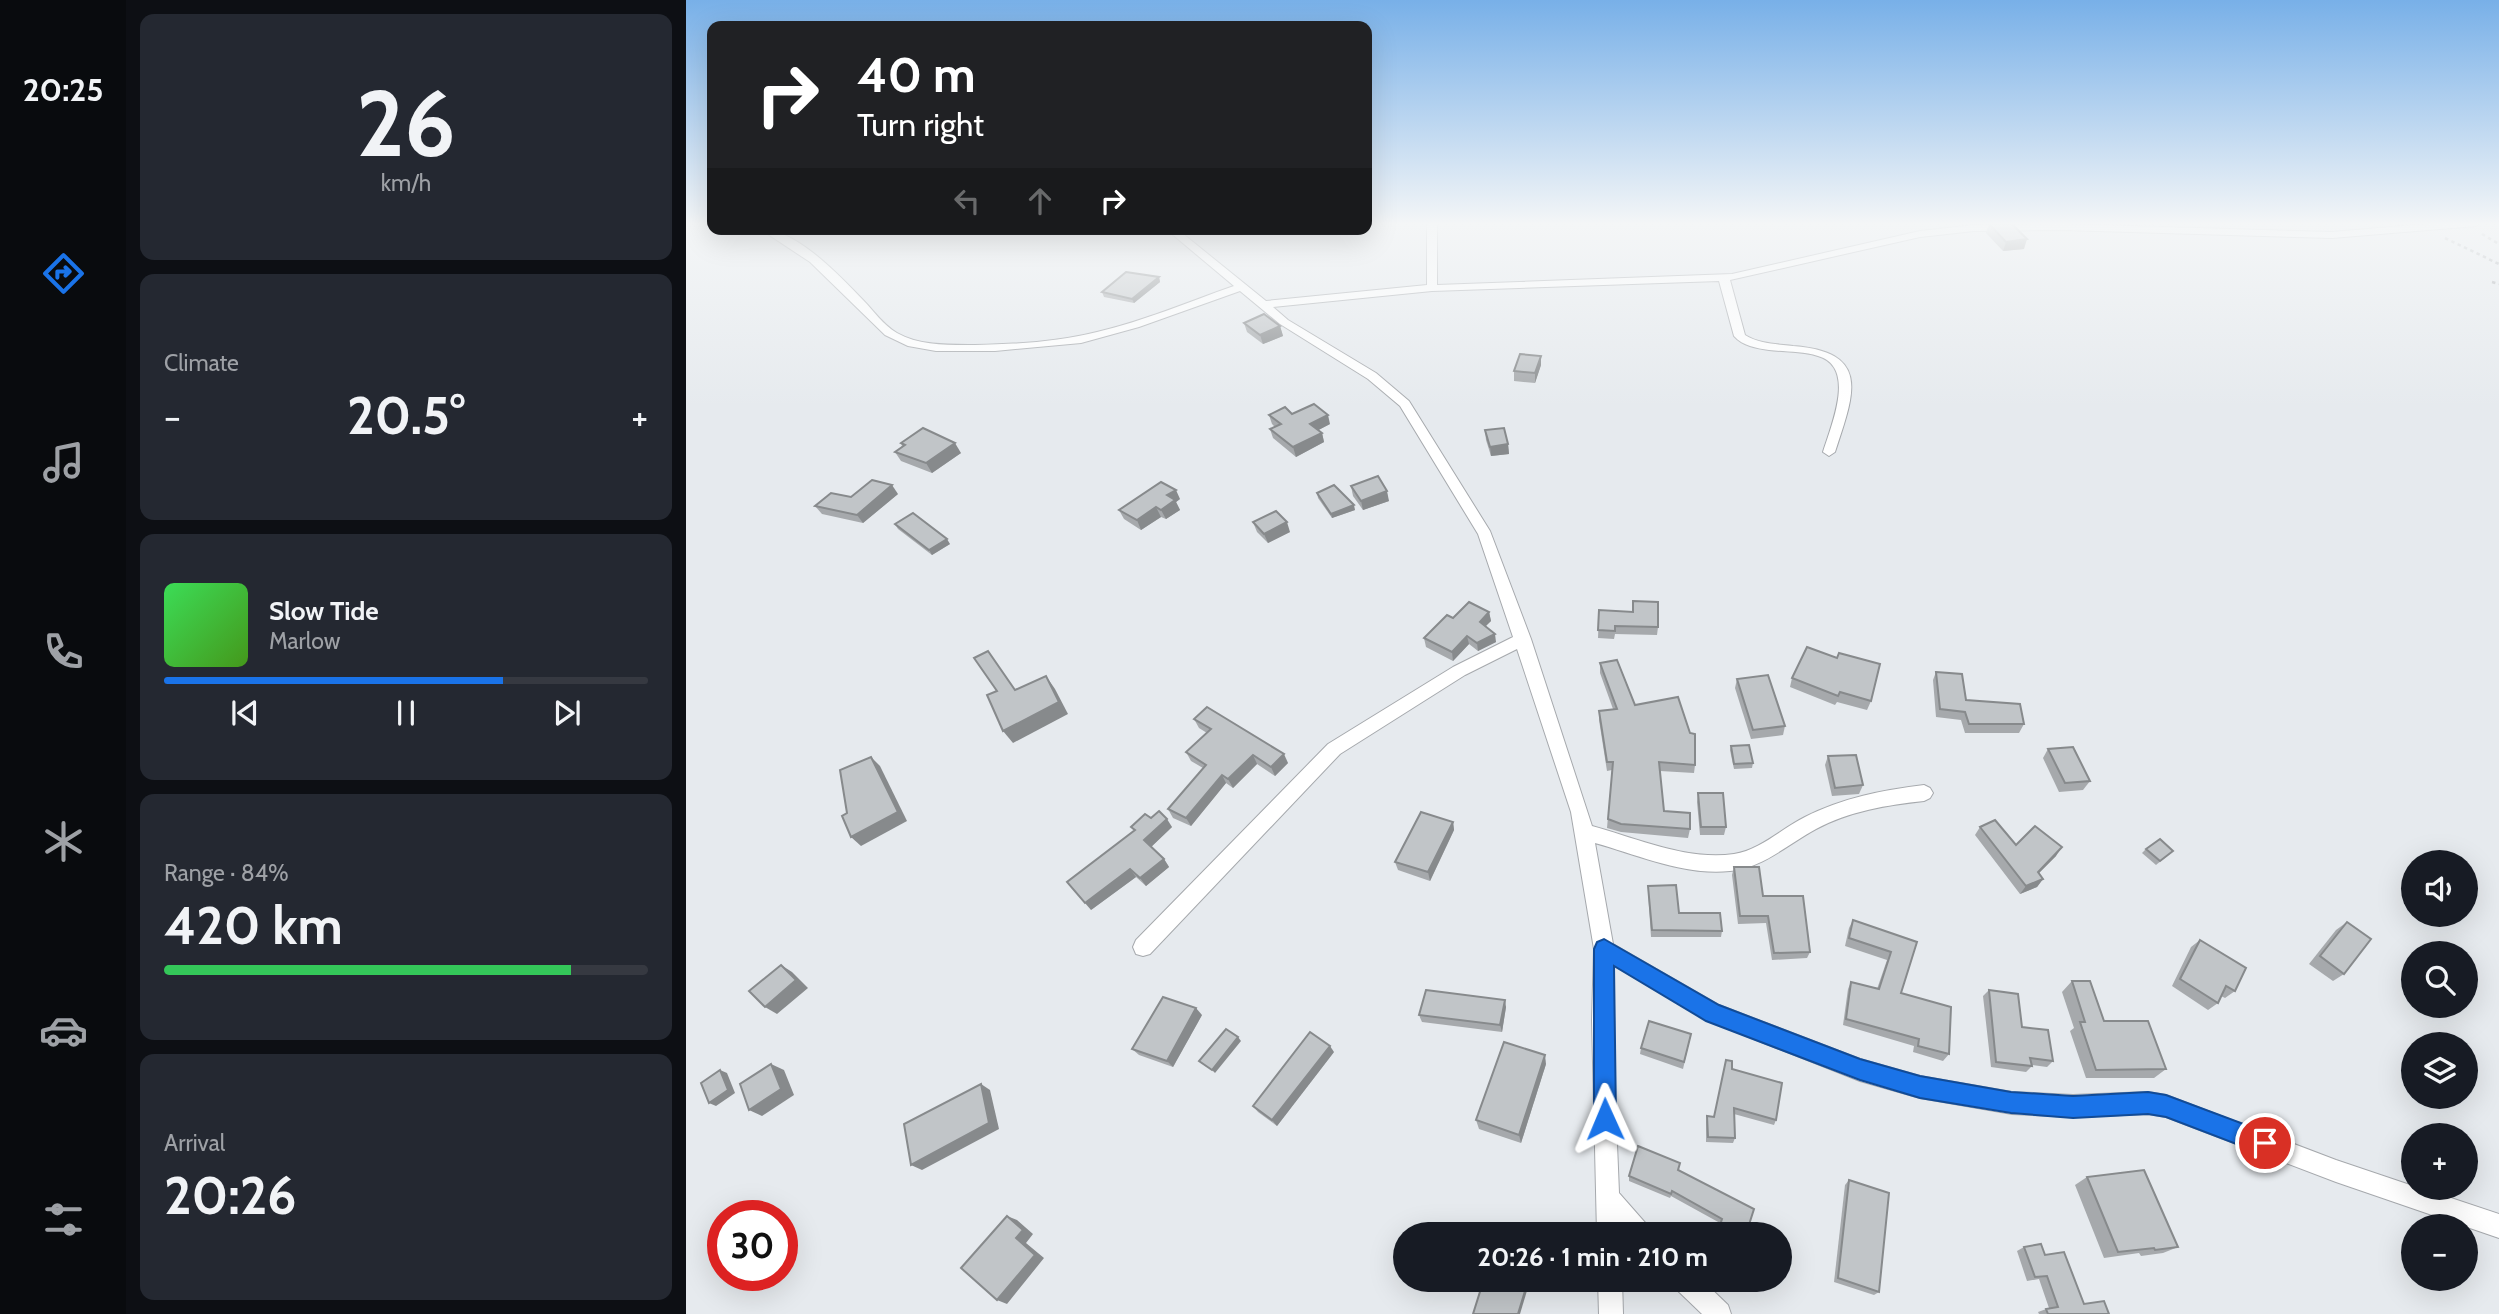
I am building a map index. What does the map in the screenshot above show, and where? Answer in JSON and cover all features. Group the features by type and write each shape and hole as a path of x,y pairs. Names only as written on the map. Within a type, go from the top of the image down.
{"street":[{"path":"841,284 876,324 894,337 909,343 938,347 989,348 1093,337 1241,287"},
{"path":"1238,284 1261,305 1300,332 1372,376 1405,404 1485,534 1523,639 1584,832 1604,949 1602,1020 1609,1222"},
{"path":"1261,305 1432,288 1539,284"},
{"path":"1726,284 1740,336 1744,339 1763,345 1820,352 1835,358 1842,366 1843,402 1829,452"},
{"path":"1143,947 1334,749 1459,671 1523,639"},
{"path":"1584,832 1695,861 1733,863 1753,857 1809,824 1858,803 1924,793"},
{"path":"1604,949 1713,1013 1860,1070 1920,1087 2011,1102 2073,1107 2148,1103 2166,1106 2336,1171 2499,1226"},
{"path":"1608,1198 1629,1222"},
{"path":"1610,1292 1611,1314"},
{"path":"1697,1292 1718,1314"}],"building":[{"path":"1111,284 1150,284 1132,299 1102,292"},
{"path":"1264,314 1280,326 1260,335 1244,323"},
{"path":"1520,354 1541,356 1535,373 1514,371"},
{"path":"1314,404 1328,415 1310,424 1322,433 1293,447 1270,429 1281,424 1269,415 1285,407 1292,414"},
{"path":"923,428 955,443 926,463 895,452 905,445 901,443"},
{"path":"1504,428 1508,444 1490,447 1485,430"},
{"path":"1378,476 1387,491 1361,501 1351,486"},
{"path":"872,480 892,485 857,515 815,506 831,493 851,497"},
{"path":"1161,482 1176,490 1167,495 1175,500 1161,510 1156,507 1137,520 1119,510"},
{"path":"1334,485 1354,505 1331,514 1317,493"},
{"path":"1276,511 1287,522 1264,534 1253,522"},
{"path":"913,513 947,539 929,550 895,524"},
{"path":"1633,601 1658,602 1658,627 1615,626 1615,631 1598,630 1599,610 1633,612"},
{"path":"1469,602 1489,612 1480,622 1495,634 1477,643 1467,636 1452,652 1424,638 1447,615 1453,618"},
{"path":"1807,647 1837,658 1839,653 1880,664 1871,701 1840,692 1838,696 1792,678"},
{"path":"988,651 1015,690 1046,676 1059,702 1003,731 987,695 997,691 974,658"},
{"path":"1617,660 1635,705 1678,697 1690,733 1695,734 1695,765 1659,762 1664,811 1690,813 1690,829 1621,824 1608,819 1613,762 1607,762 1599,711 1617,709 1600,663"},
{"path":"1936,672 1962,674 1966,700 2020,704 2024,724 1969,724 1965,712 1940,709"},
{"path":"1768,675 1785,726 1753,730 1737,679"},
{"path":"1207,707 1284,754 1271,767 1253,755 1228,779 1222,775 1186,818 1168,809 1206,765 1186,752 1211,729 1194,719"},
{"path":"1749,745 1753,763 1734,764 1731,746"},
{"path":"2073,747 2090,781 2065,783 2048,749"},
{"path":"1856,755 1863,785 1835,788 1828,756"},
{"path":"871,757 898,812 851,837 842,816 847,813 840,770"},
{"path":"1698,793 1723,793 1726,827 1701,827"},
{"path":"1159,811 1167,819 1144,840 1164,859 1140,878 1130,869 1085,903 1067,882 1135,830 1131,827 1145,814 1151,818"},
{"path":"1421,812 1453,822 1428,872 1395,862"},
{"path":"1995,820 2016,845 2035,826 2062,847 2038,872 2043,879 2026,886 1980,827"},
{"path":"2160,839 2173,851 2160,861 2146,849"},
{"path":"1734,867 1759,867 1763,896 1803,896 1810,952 1774,953 1768,916 1740,916"},
{"path":"1676,885 1679,913 1720,913 1722,931 1652,930 1648,886"},
{"path":"1853,920 1917,942 1901,993 1951,1007 1949,1054 1918,1046 1919,1039 1846,1019 1851,982 1879,989 1891,952 1849,938"},
{"path":"2347,922 2371,939 2344,974 2320,956"},
{"path":"2200,940 2246,968 2235,991 2226,986 2218,1003 2180,979"},
{"path":"781,965 796,980 765,1007 749,991"},
{"path":"2072,981 2090,981 2104,1021 2148,1021 2166,1069 2096,1070 2080,1022 2085,1022"},
{"path":"1426,990 1505,1000 1500,1025 1419,1015"},
{"path":"1989,990 2018,994 2022,1027 2048,1030 2053,1061 2030,1058 2032,1066 1996,1062"},
{"path":"1163,997 1196,1008 1167,1061 1132,1049"},
{"path":"1649,1021 1691,1034 1684,1062 1641,1048"},
{"path":"1226,1029 1238,1037 1212,1070 1199,1061"},
{"path":"1310,1032 1330,1046 1272,1120 1253,1106"},
{"path":"1504,1042 1545,1055 1519,1135 1476,1120"},
{"path":"1726,1060 1732,1061 1732,1069 1782,1083 1776,1120 1734,1108 1735,1138 1708,1137 1707,1116 1714,1117"},
{"path":"771,1064 781,1089 749,1110 740,1084"},
{"path":"720,1070 728,1090 709,1103 701,1083"},
{"path":"981,1084 989,1123 911,1165 904,1124"},
{"path":"1638,1146 1680,1163 1678,1170 1754,1209 1750,1222 1721,1222 1722,1219 1672,1191 1671,1194 1629,1176"},
{"path":"2144,1170 2178,1247 2118,1252 2087,1177"},
{"path":"1849,1180 1889,1193 1879,1292 1838,1278"},
{"path":"1007,1216 1023,1230 1016,1238 1035,1255 997,1300 961,1268"},
{"path":"2041,1244 2045,1255 2064,1252 2084,1304 2104,1301 2109,1314 2048,1314 2046,1309 2058,1307 2047,1276 2035,1277 2024,1247"},
{"path":"1480,1292 1525,1292 1518,1314 1473,1314"}],"route":[{"path":"1605,1119 1602,1020 1604,949 1713,1013 1860,1070 1920,1087 2011,1102 2073,1107 2148,1103 2166,1106 2265,1143"}]}
